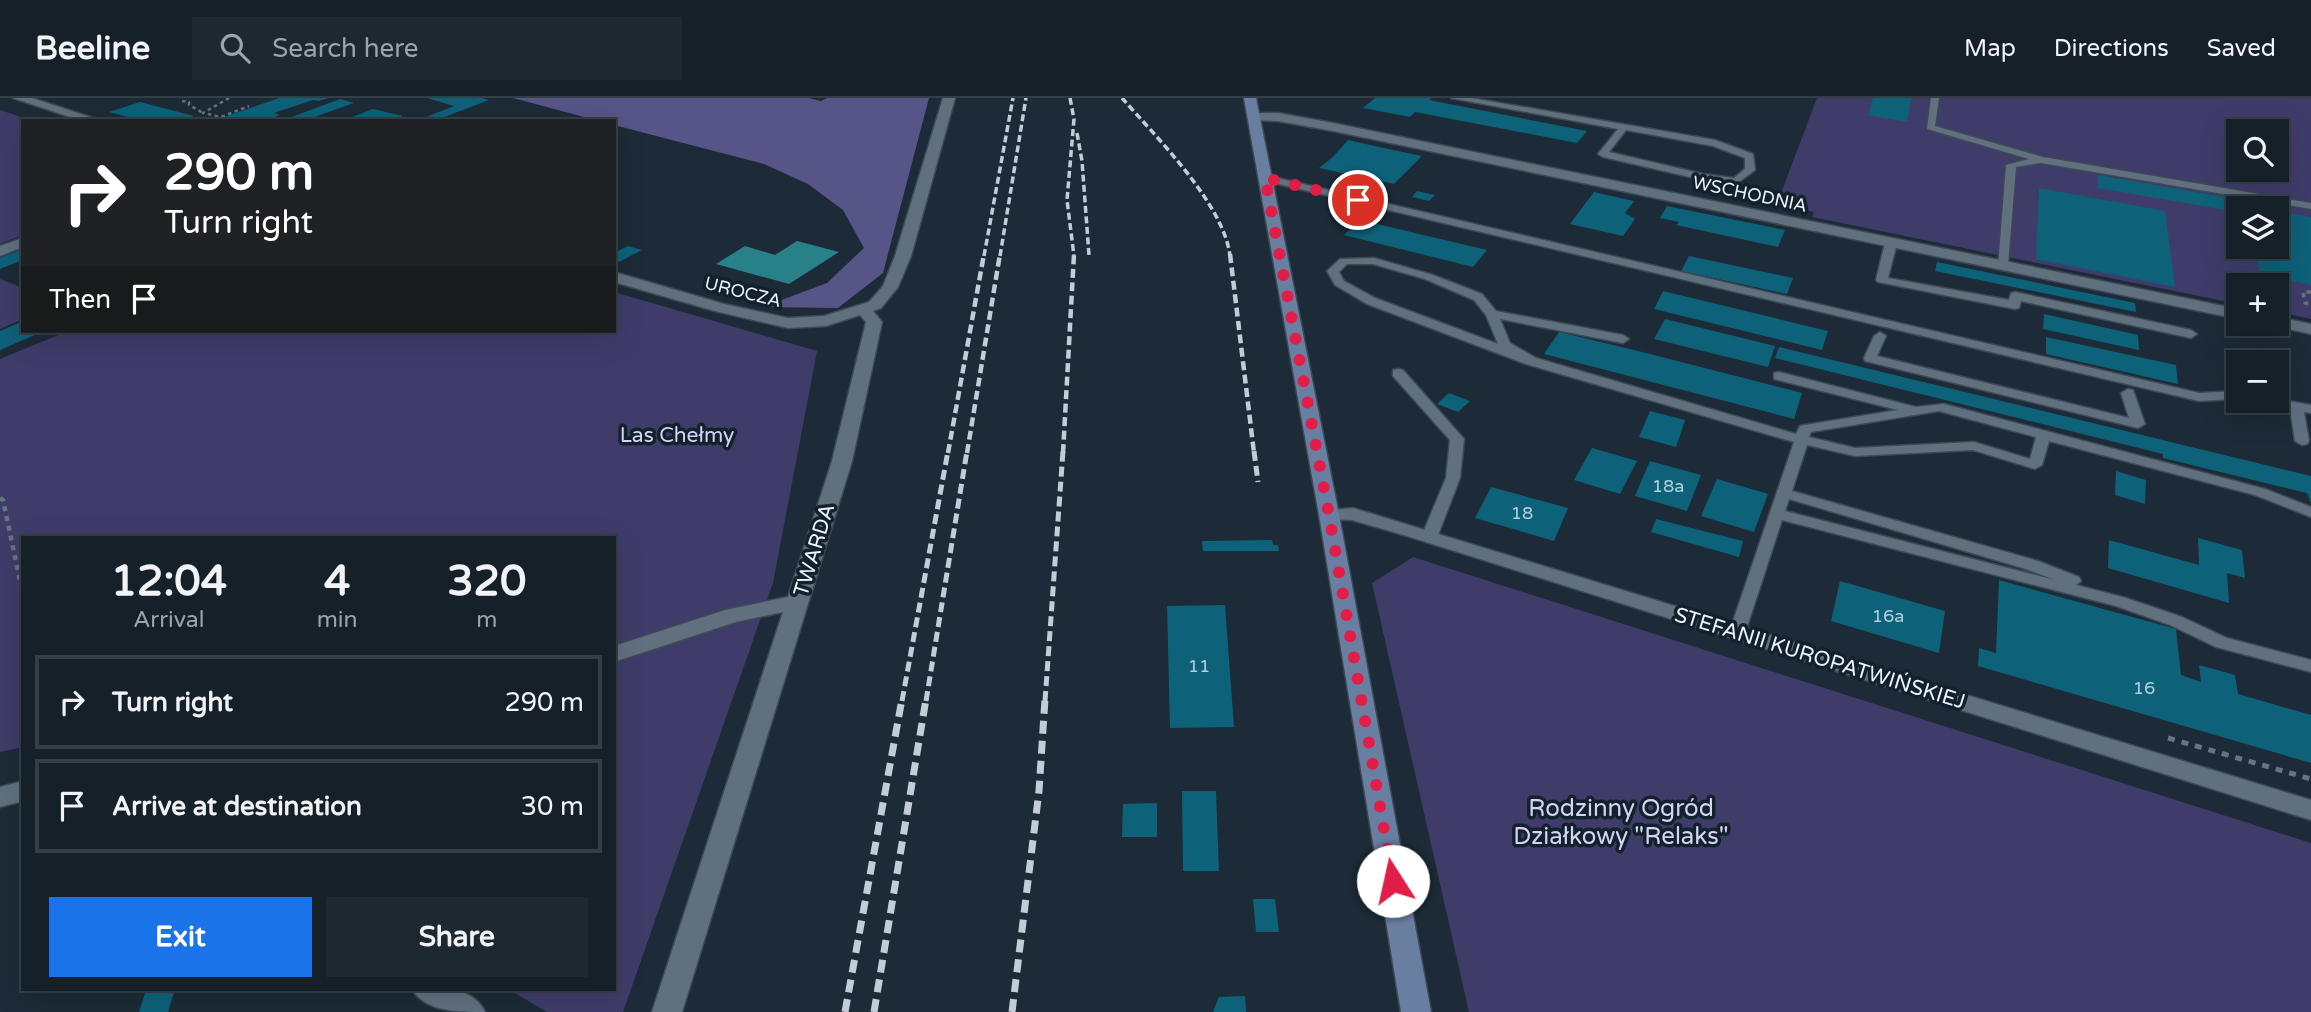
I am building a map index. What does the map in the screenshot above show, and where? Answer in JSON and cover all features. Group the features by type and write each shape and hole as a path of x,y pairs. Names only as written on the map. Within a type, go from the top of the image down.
{"street":[{"path":"19,98 89,119"},
{"path":"864,310 881,299 903,256 948,98"},
{"path":"1250,98 1329,515 1416,1012"},
{"name":"WSCHODNIA","path":"1254,117 1279,117 1333,127 2226,312"},
{"path":"0,251 21,243"},
{"name":"UROCZA","path":"616,278 721,308 788,323 826,321 864,310"},
{"name":"TWARDA","path":"667,1012 842,461 874,322 864,310"},
{"path":"2289,324 2311,329"},
{"name":"STEFANII KUROPATWIŃSKIEJ","path":"1329,515 1353,514 1430,536 2311,810"},
{"path":"616,653 733,615 798,602"},
{"path":"0,797 21,792"},
{"path":"431,991 470,1012"}],"lane":[{"path":"1455,98 1624,127 1715,144 1750,156 1750,170 1736,181 1703,177 1603,154 1624,127"},
{"path":"1935,98 1930,127 1956,139 2018,150 2041,160 2311,206"},
{"path":"2002,265 2011,165 2041,160"},
{"path":"1265,178 2199,397 2226,396"},
{"path":"1891,243 1882,280 2015,305 2015,296 2191,334"},
{"path":"1501,347 1492,314 1478,297 1429,277 1374,261 1344,261 1333,271 1339,283 1371,301 1501,347 1531,361 1802,440 1855,452 1974,446 2035,465 2044,435"},
{"path":"1492,314 1623,339"},
{"path":"1880,335 1870,358 2138,424 2128,393"},
{"path":"1398,373 1457,439 1453,478 1430,536"},
{"path":"1779,376 1917,411"},
{"path":"1737,633 1805,429 1939,407 2260,492 2311,512"},
{"path":"2302,441 2304,408"},
{"path":"1784,494 2032,565 2176,621 2222,643 2311,666"},
{"path":"1777,514 2120,602 2176,621"}],"path":[{"path":"203,113 229,98"},
{"path":"182,101 189,102 189,105 203,113 222,117 249,106"},
{"path":"2311,292 2303,292 2305,303 2311,304"},
{"path":"0,498 4,500 21,585"}],"green space":[{"path":"1817,98 2311,98 2311,319 2289,314 2289,273 2226,273 2226,302 1812,217 1814,212 1777,204"},
{"path":"0,110 27,119 21,119 21,236 0,244"},
{"path":"0,279 21,287 21,320 0,329"},
{"name":"Las Chełmy","path":"616,293 817,351 773,583 623,1012 547,1012 511,991 616,991 616,536 21,536 21,747 0,752 0,359 63,333 616,333"},
{"name":"Rodzinny Ogród Działkowy \"Relaks\"","path":"1413,557 2311,843 2311,1012 1469,1012 1372,583"}],"shaded area":[{"path":"513,98 809,98 821,101 827,98 929,98 883,273 838,308 763,307 827,283 864,248 843,210 808,184 764,164 616,126 616,119 592,119"},
{"path":"797,241 839,252 789,284 716,264 745,246 775,255"}],"building":[{"path":"279,98 328,98 274,113 280,115 269,119 224,117"},
{"path":"427,98 489,100 439,119 421,119 454,106"},
{"path":"1375,98 1431,98 1429,100 1587,131 1577,143 1415,112 1410,117 1363,108"},
{"path":"1873,98 1911,98 1907,122 1868,115"},
{"path":"340,99 354,103 309,119 286,119"},
{"path":"140,102 194,116 186,119 135,119 109,112"},
{"path":"373,109 403,116 396,119 347,119"},
{"path":"1348,140 1422,156 1394,184 1319,168"},
{"path":"2098,175 2223,197 2226,210 2098,188"},
{"path":"2039,188 2165,211 2175,287 2036,259"},
{"path":"1417,191 1435,195 1429,201 1412,197"},
{"path":"1594,192 1634,201 1625,213 1635,219 1623,236 1570,224"},
{"path":"1667,206 1785,230 1778,247 1676,225 1679,222 1660,218"},
{"path":"2289,213 2311,217 2311,285 2289,280 2289,273 2260,273 2257,259 2289,259"},
{"path":"1360,220 1487,250 1473,267 1344,235"},
{"path":"628,246 642,250 619,262 616,261 616,252"},
{"path":"21,250 21,261 0,269 0,258"},
{"path":"1689,256 1793,278 1787,294 1681,271"},
{"path":"1937,262 2135,303 2136,312 1935,271"},
{"path":"1663,291 1828,331 1822,350 1654,309"},
{"path":"2044,314 2138,335 2139,350 2043,329"},
{"path":"1665,319 1775,346 1768,367 1654,339"},
{"path":"21,322 21,333 39,333 0,350 0,331"},
{"path":"1559,332 1802,393 1794,419 1544,354"},
{"path":"2046,337 2176,365 2178,384 2046,354"},
{"path":"1779,347 2311,476 2311,503 2307,493 2163,458 2163,454 1775,358"},
{"path":"1449,393 1470,401 1458,412 1437,404"},
{"path":"1650,411 1685,420 1676,447 1639,437"},
{"path":"1592,448 1637,461 1620,494 1574,480"},
{"path":"1650,461 1701,475 1687,511 1635,496"},
{"path":"2116,471 2146,480 2145,504 2115,495"},
{"path":"1717,479 1768,494 1754,532 1701,516"},
{"path":"1491,487 1568,508 1554,541 1475,518"},
{"path":"1656,519 1743,541 1739,557 1651,532"},
{"path":"2198,538 2242,550 2245,578 2227,573 2229,603 2108,568 2109,540 2199,565"},
{"path":"1272,540 1273,545 1278,545 1279,551 1203,551 1202,541"},
{"path":"1999,580 2176,629 2181,675 2201,682 2199,665 2235,675 2238,694 2311,715 2311,763 1978,666 1979,648 1996,653"},
{"path":"1840,581 1945,611 1939,653 1831,621"},
{"path":"1225,605 1234,727 1170,728 1167,606"},
{"path":"1182,791 1216,791 1219,871 1183,871"},
{"path":"1157,803 1157,837 1122,837 1123,804"},
{"path":"1253,899 1275,899 1279,932 1256,932"},
{"path":"174,991 168,1012 139,1012 145,993"},
{"path":"1245,996 1246,1012 1213,1012 1219,997"}],"railway":[{"path":"984,256 1013,98"},
{"path":"1000,256 1026,98"},
{"path":"1070,98 1074,119 1067,200 1074,255"},
{"path":"1122,98 1170,151 1202,193 1225,236 1230,256"},
{"path":"1077,133 1082,161 1089,255"},
{"path":"948,453 984,254"},
{"path":"967,453 1000,254"},
{"path":"1230,254 1254,453"},
{"path":"1063,453 1074,255"},
{"path":"902,701 948,451"},
{"path":"926,701 967,451"},
{"path":"1045,701 1063,451"},
{"path":"1254,451 1258,482"},
{"path":"845,1012 902,699"},
{"path":"874,1012 926,699"},
{"path":"1012,1012 1039,791 1045,699"}],"route":[{"path":"1358,200 1265,178 1329,515 1393,881"}]}
